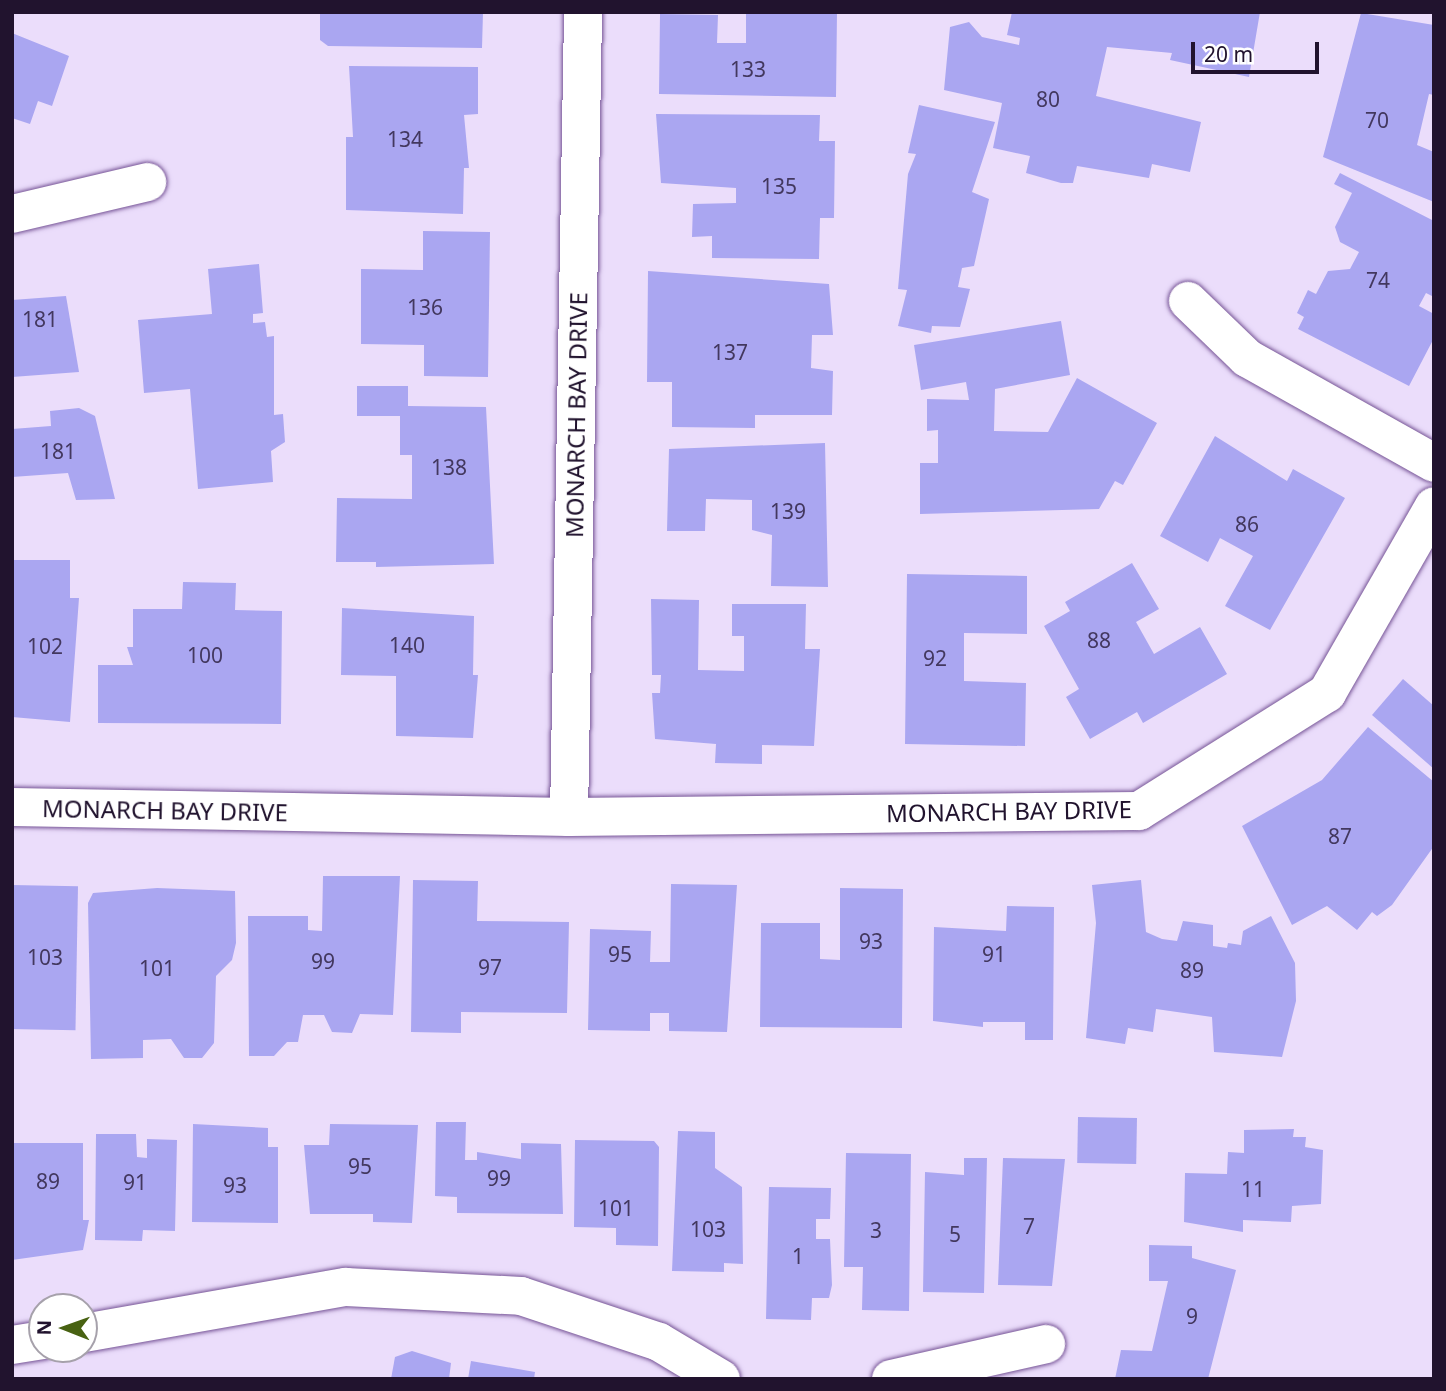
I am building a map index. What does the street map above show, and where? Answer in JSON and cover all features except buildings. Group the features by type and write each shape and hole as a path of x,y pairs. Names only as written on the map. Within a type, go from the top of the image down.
{"street":[{"name":"MONARCH BAY DRIVE","path":"569,817 583,12"},
{"path":"12,214 147,182"},
{"path":"1188,301 1247,358 1434,463"},
{"name":"MONARCH BAY DRIVE","path":"12,807 569,817 1139,811 1327,693 1434,506"},
{"path":"98,1331 346,1287 521,1296 659,1342 721,1379"},
{"path":"891,1379 1046,1344"}]}
